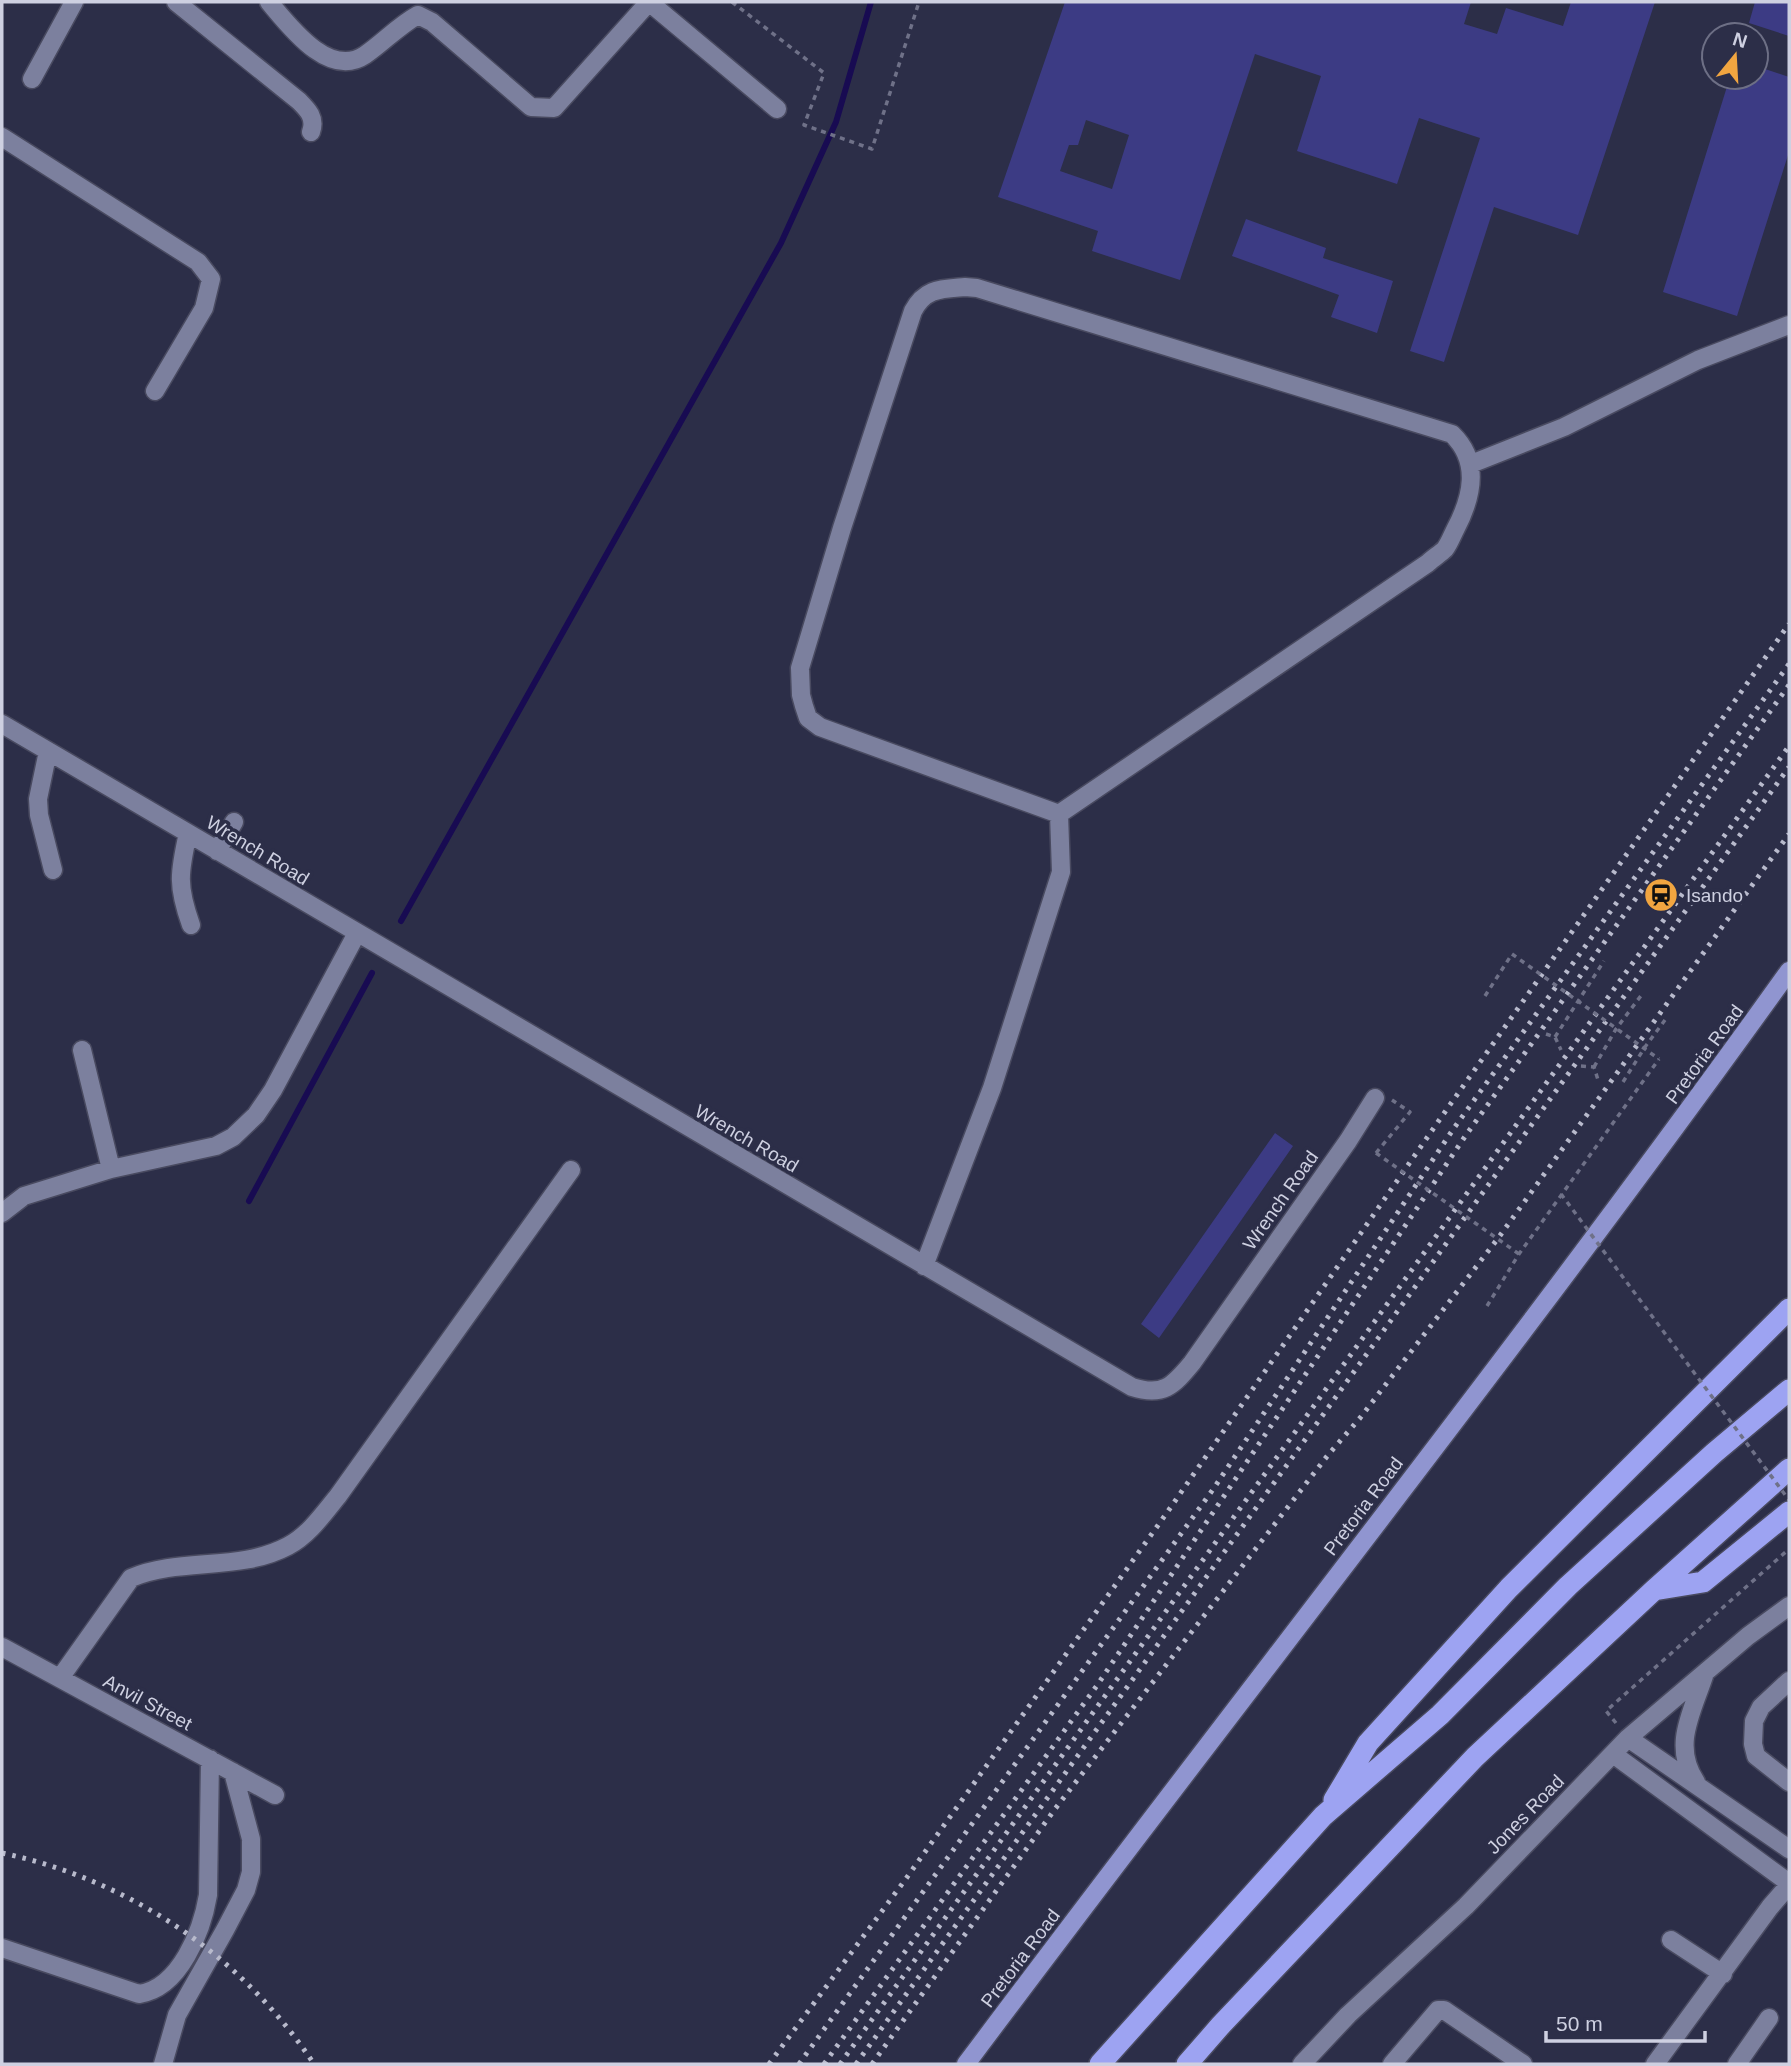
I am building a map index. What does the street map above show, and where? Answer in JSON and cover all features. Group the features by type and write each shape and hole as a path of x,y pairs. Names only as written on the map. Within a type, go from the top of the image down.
{"highway":[{"path":"1324,1816 1368,1743 1508,1588 1789,1309"},
{"path":"1100,2064 1324,1816 1440,1715 1568,1586 1704,1462 1789,1390"},
{"path":"1187,2064 1475,1757 1789,1469"},
{"path":"1654,1590 1703,1583 1789,1512"}],"main road":[{"name":"Pretoria Road","path":"966,2064 1659,1153 1789,971"}],"street":[{"path":"32,79 74,2"},
{"path":"176,2 299,101 311,114 314,125 312,132"},
{"path":"269,2 292,29 327,58 344,62 363,56 402,23 418,15 432,22 531,107 554,108 649,2 777,109"},
{"path":"2,137 198,262 211,279 204,308 155,391"},
{"path":"977,288 1452,434 1467,453 1471,464 1468,503 1446,548 1428,563 1059,814 834,734 808,718 801,695 800,668 842,528 913,312 920,298 944,289 977,288"},
{"path":"1471,464 1564,427 1698,360 1789,325"},
{"name":"Wrench Road","path":"2,724 1132,1387 1154,1392 1166,1388 1192,1363 1348,1141 1375,1098"},
{"path":"48,751 38,799 39,815 53,870"},
{"path":"923,1266 992,1088 1060,872 1059,814"},
{"path":"217,851 233,822"},
{"path":"188,833 180,871 181,896 191,925"},
{"path":"2,1212 24,1196 111,1170 216,1146 233,1137 256,1115 273,1090 357,933"},
{"path":"82,1050 111,1170"},
{"path":"60,1678 131,1578 148,1570 244,1561 289,1545 313,1526 338,1496 571,1170"},
{"name":"Jones Road","path":"1303,2064 1348,2015 1466,1906 1628,1738 1748,1636 1789,1606"},
{"name":"Anvil Street","path":"2,1647 275,1795"},
{"path":"1699,1786 1685,1763 1683,1744 1705,1673"},
{"path":"1789,1681 1761,1707 1754,1721 1753,1744 1756,1756 1789,1782"},
{"path":"1628,1738 1789,1849"},
{"path":"1613,1754 1789,1884 1770,1906 1655,2064"},
{"path":"2,1948 139,1994 157,1988 189,1953 205,1916 208,1895 209,1759"},
{"path":"163,2064 177,2015 246,1890 251,1872 251,1839 233,1772"},
{"path":"1671,1940 1723,1974"},
{"path":"1392,2064 1438,2010 1451,2013 1523,2064"},
{"path":"1737,2064 1769,2018"}],"path":[{"path":"732,2 824,73 804,125 872,149 919,2"},
{"path":"1485,996 1512,954 1659,1059 1519,1254 1487,1306"},
{"path":"1555,1037 1604,961"},
{"path":"1599,1083 1594,1067 1616,1029 1643,993"},
{"path":"1623,1082 1665,1020"},
{"path":"1546,1034 1555,1037 1561,1050"},
{"path":"1581,1066 1594,1067"},
{"path":"1406,1116 1377,1153 1519,1254"},
{"path":"1561,1194 1789,1500"},
{"path":"1606,1711 1789,1549"}],"building":[{"path":"1065,2 1471,2 1464,24 1497,34 1506,8 1563,26 1571,2 1655,2 1578,235 1494,207 1444,362 1410,351 1480,138 1419,118 1397,184 1297,151 1321,76 1255,54 1180,280 1092,251 1098,231 998,197","holes":["1086,120 1129,135 1112,189 1060,171 1069,145 1078,145"]},
{"path":"1755,2 1789,2 1789,36 1770,30 1770,21 1750,21"},
{"path":"1770,71 1789,77 1789,152 1737,316 1663,292 1726,91 1770,91"},
{"path":"1246,219 1326,248 1323,258 1393,281 1377,333 1331,317 1339,295 1232,256"},
{"path":"1275,1133 1293,1146 1159,1338 1141,1324"}],"waterway":[{"path":"401,921 781,243 836,122 871,2"},
{"path":"249,1201 372,973"}],"railway":[{"path":"769,2064 905,1880 1166,1514 1789,624"},
{"path":"799,2064 1214,1488 1454,1128 1789,664"},
{"path":"824,2064 1098,1684 1466,1135 1789,685"},
{"path":"840,2064 1789,746"},
{"path":"856,2064 1789,767"},
{"path":"872,2064 1055,1809 1499,1237 1789,834"},
{"path":"2,1853 49,1865 95,1882 138,1903 179,1928 253,1989 285,2025 314,2064"}],"place":[{"name":"Isando","path":"1661,895"}]}
